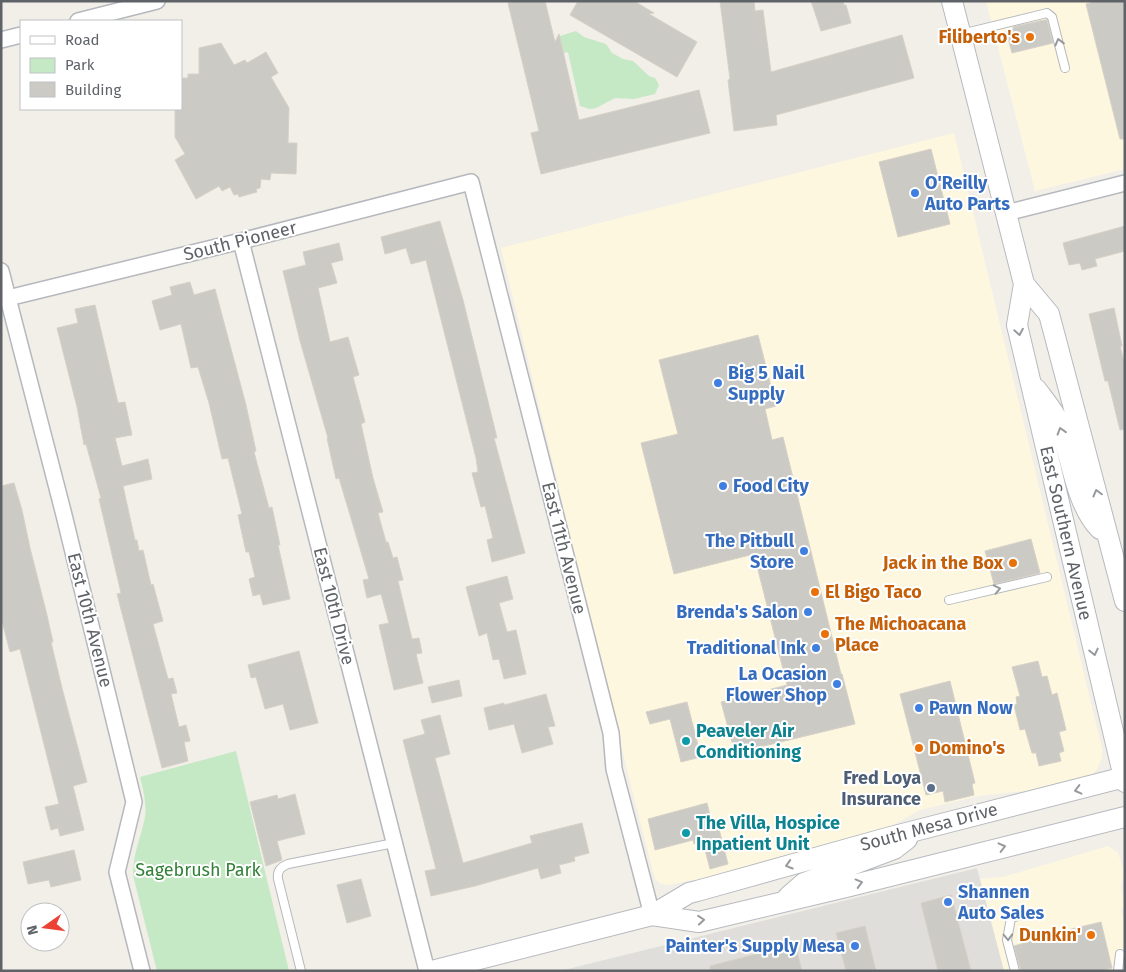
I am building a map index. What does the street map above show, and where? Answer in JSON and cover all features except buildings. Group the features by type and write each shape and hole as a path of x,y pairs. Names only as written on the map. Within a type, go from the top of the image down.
{"main road":[{"name":"East Southern Avenue","path":"952,1 1024,284 1017,325 1124,779"},
{"name":"East Southern Avenue","path":"1024,284 1049,314 1125,601"},
{"path":"1031,384 1059,422 1082,498 1092,522 1108,538"},
{"name":"South Mesa Drive","path":"432,971 491,964 652,915 689,893 920,829 1124,779"},
{"name":"South Mesa Drive","path":"652,915 699,922 1125,816"},
{"path":"783,902 804,883 894,849 920,829"}],"street":[{"path":"82,20 138,4 157,1"},
{"path":"1,40 20,35"},
{"name":"South Pioneer","path":"8,298 471,182"},
{"name":"East 11th Avenue","path":"471,182 611,733 614,769 652,915"},
{"path":"1006,213 1125,183"},
{"name":"East 10th Drive","path":"241,241 427,971"},
{"name":"East 10th Avenue","path":"1,271 67,524 134,802 117,872 142,971"}],"lane":[{"path":"961,34 1047,13 1052,17 1065,68"},
{"path":"949,600 1047,577"},
{"path":"301,971 278,879 279,870 282,866 288,864 394,843"},
{"path":"1015,971 1007,940 1008,929 1011,918 1025,914"},
{"path":"1118,971 1120,954"}],"shaded area":[{"path":"986,1 1125,1 1125,169 1035,191"},
{"path":"954,133 1102,749 1102,758 1091,776 1036,790 978,796 920,810 882,831 730,873 668,885 661,884 655,879 629,778 501,248"},
{"path":"1108,846 1118,853 1124,872 1121,887 1125,908 1121,909 1125,926 1125,971 1004,971 980,879 1003,877"},
{"path":"977,868 1004,971 560,971"}],"green space":[{"path":"576,31 584,37 606,44 612,53 623,59 633,61 649,76 655,78 659,85 655,94 634,99 615,98 596,108 590,109 580,106 568,52 561,54 557,37"},
{"name":"Sagebrush Park","path":"236,751 289,971 157,971 133,875 134,859 145,817 140,777"}],"place":[{"name":"Filiberto's","path":"1030,37"},
{"name":"O'Reilly Auto Parts","path":"915,193"},
{"name":"Big 5 Nail Supply","path":"718,383"},
{"name":"Food City","path":"723,486"},
{"name":"The Pitbull Store","path":"804,551"},
{"name":"Jack in the Box","path":"1013,563"},
{"name":"El Bigo Taco","path":"815,592"},
{"name":"Brenda's Salon","path":"808,612"},
{"name":"The Michoacana Place","path":"825,634"},
{"name":"Traditional Ink","path":"816,648"},
{"name":"La Ocasion Flower Shop","path":"837,684"},
{"name":"Pawn Now","path":"919,708"},
{"name":"Peaveler Air Conditioning","path":"686,741"},
{"name":"Domino's","path":"919,748"},
{"name":"Fred Loya Insurance","path":"931,788"},
{"name":"The Villa, Hospice Inpatient Unit","path":"686,833"},
{"name":"Shannen Auto Sales","path":"948,902"},
{"name":"Dunkin'","path":"1091,935"},
{"name":"Painter's Supply Mesa","path":"855,946"}]}
